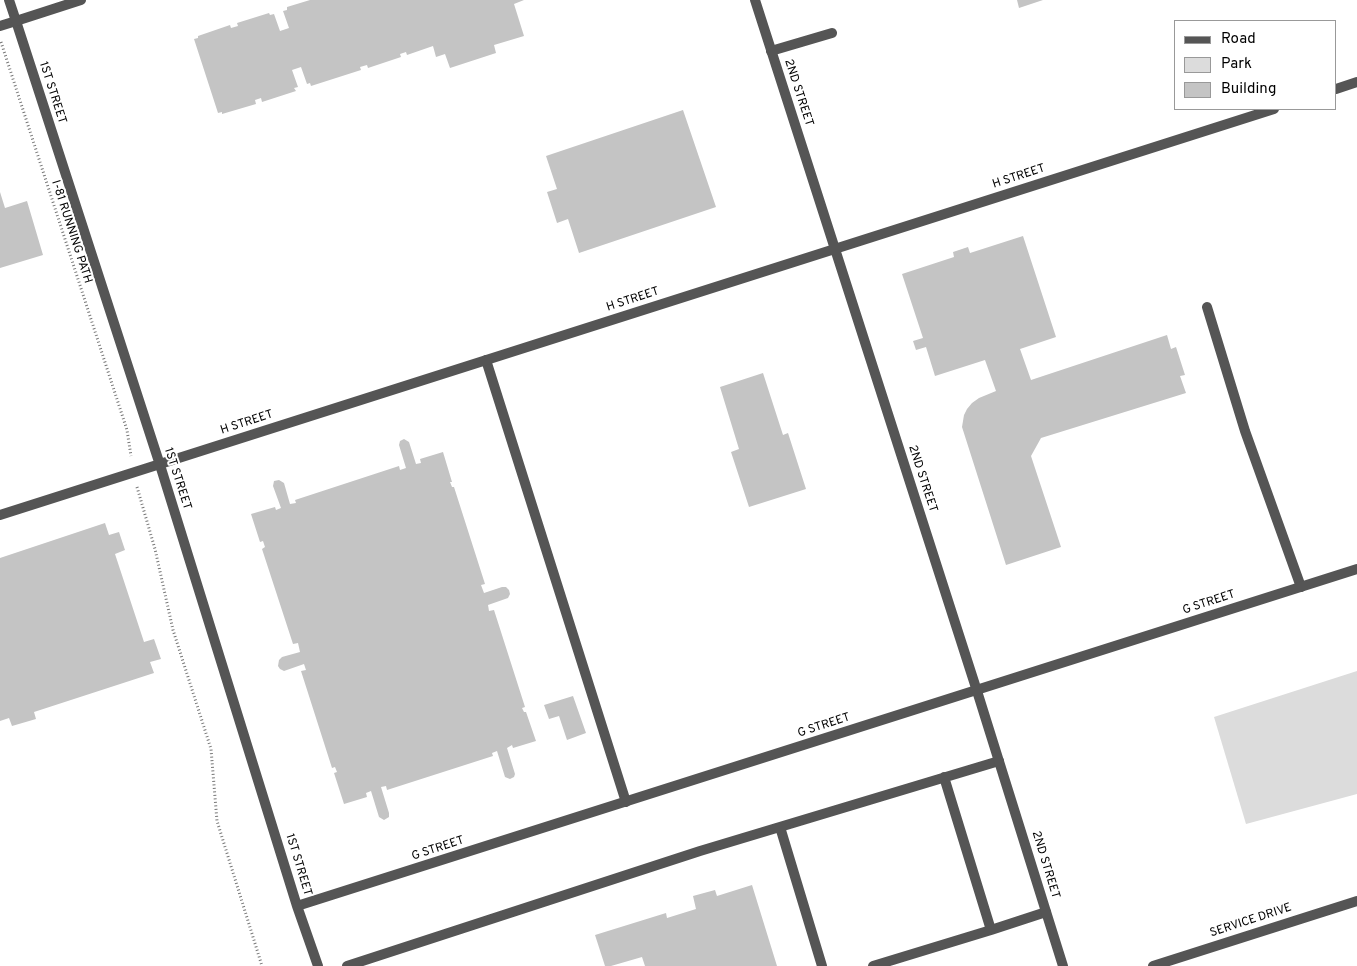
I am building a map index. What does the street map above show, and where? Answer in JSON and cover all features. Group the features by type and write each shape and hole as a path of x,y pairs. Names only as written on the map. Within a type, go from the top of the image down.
{"street":[{"name":"1ST STREET","path":"9,0 160,465 297,906 318,966"},
{"path":"0,26 81,0"},
{"name":"2ND STREET","path":"755,0 977,691 1063,966"},
{"path":"771,51 832,33"},
{"path":"1337,89 1357,82"},
{"name":"H STREET","path":"0,515 1271,110"},
{"path":"1207,307 1245,432 1301,587"},
{"path":"486,360 626,802"},
{"name":"G STREET","path":"297,906 1357,569"},
{"path":"347,966 700,852 999,761"},
{"path":"944,777 991,930"},
{"path":"780,827 822,966"},
{"name":"SERVICE DRIVE","path":"1153,966 1357,901"},
{"path":"873,966 1046,912"}],"path":[{"name":"I-81 RUNNING PATH","path":"0,38 126,430 139,497 155,549 173,630 211,749 217,822 262,966"}],"green space":[{"path":"1357,671 1357,794 1246,824 1214,717"}],"building":[{"path":"310,0 524,0 514,4 524,36 494,45 496,53 450,68 445,54 436,57 433,46 407,55 406,52 400,54 401,57 368,68 367,65 360,67 361,70 311,86 310,83 307,84 301,67 292,70 298,87 294,88 296,91 262,102 261,98 255,100 256,104 222,114 222,112 218,113 194,39 230,25 231,28 238,26 237,23 269,13 270,15 274,14 280,31 289,28 283,11 287,10 287,7"},
{"path":"1017,0 1043,0 1019,8"},
{"path":"683,110 716,207 579,253 568,219 557,223 547,192 557,189 546,156"},
{"path":"0,192 5,208 27,201 43,255 0,268"},
{"path":"1023,236 1056,337 1020,349 1031,380 1167,335 1171,349 1176,347 1185,375 1180,376 1186,393 1041,438 1031,456 1061,547 1006,565 962,427 964,415 972,403 996,391 985,360 935,376 926,347 916,350 913,341 923,338 902,274 954,257 953,252 968,247 970,253"},
{"path":"763,373 783,435 788,433 806,489 749,507 731,452 739,449 720,387"},
{"path":"404,439 409,442 416,464 421,463 420,459 443,452 452,482 450,482 452,487 454,487 485,584 481,585 484,593 502,587 506,587 509,590 508,598 488,605 489,611 494,610 525,707 522,708 526,712 536,741 513,748 512,745 507,748 515,774 510,779 505,777 497,751 492,753 493,756 387,790 386,786 381,787 389,813 389,817 384,820 379,817 371,791 366,793 367,797 344,804 334,773 337,772 335,767 332,768 301,671 306,670 304,664 284,671 278,666 279,660 282,657 300,652 298,643 293,644 262,549 265,547 263,541 260,542 251,514 275,507 276,510 281,508 273,486 274,481 279,480 284,483 290,504 296,503 295,500 399,466 400,470 406,468 399,445 400,441"},
{"path":"105,523 109,535 119,532 125,550 115,554 144,642 154,639 161,659 150,662 154,673 34,712 36,719 12,726 9,718 0,721 0,558"},
{"path":"573,696 586,733 567,740 559,716 549,719 544,705"},
{"path":"752,885 777,966 645,966 642,957 605,966 595,935 666,913 667,918 696,909 693,896 715,890 717,896"}]}
